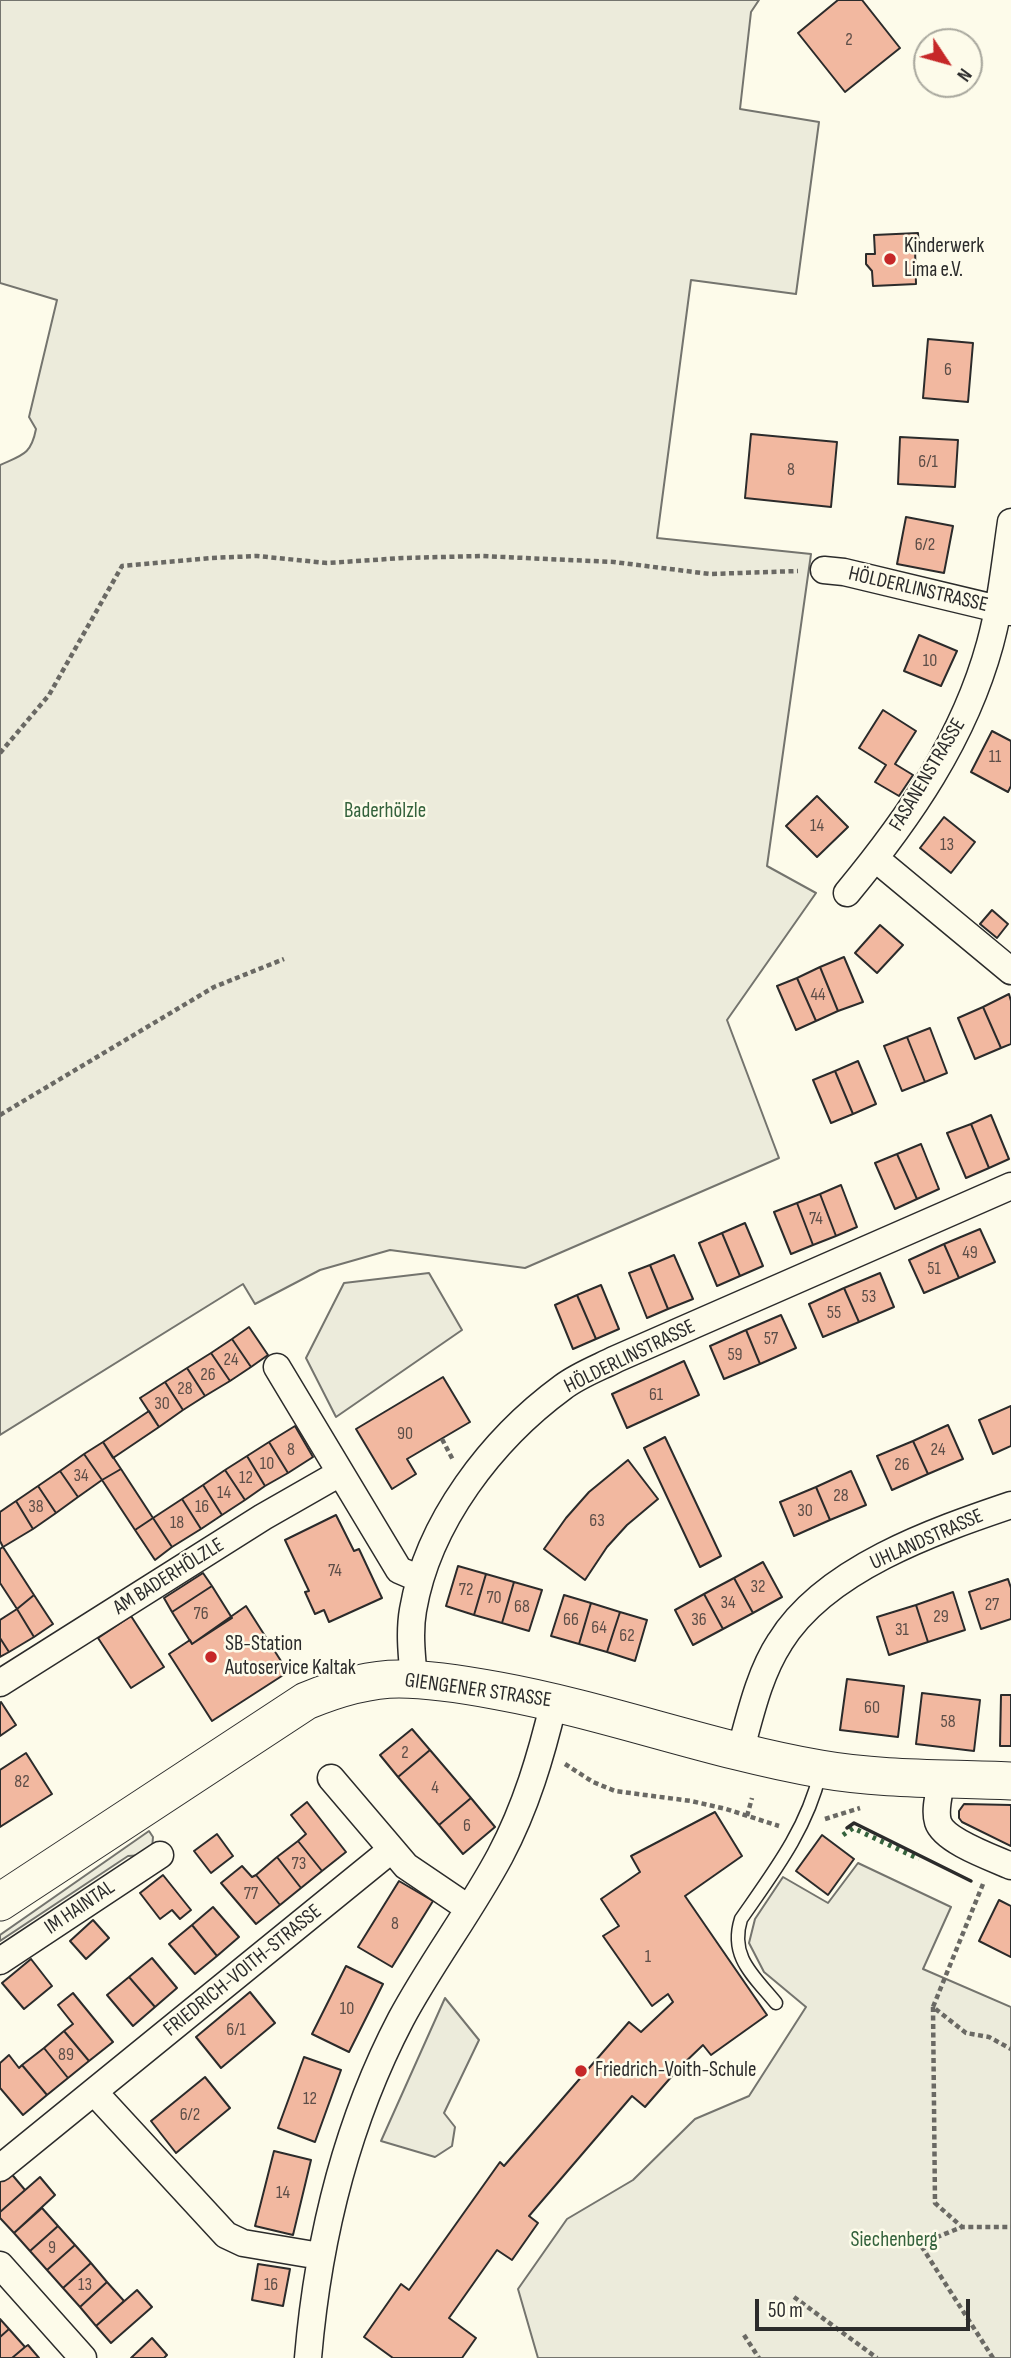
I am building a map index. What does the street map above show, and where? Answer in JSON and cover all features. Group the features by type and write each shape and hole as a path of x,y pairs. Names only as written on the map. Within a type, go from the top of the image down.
{"main road":[{"name":"GIENGENER STRASSE","path":"0,1902 306,1701 368,1682 414,1680 471,1686 554,1702 740,1752 821,1769 862,1775 1011,1781"}],"street":[{"name":"FASANENSTRASSE","path":"847,893 876,859 928,785 965,716 1004,610 1011,522"},
{"name":"HÖLDERLINSTRASSE","path":"824,570 844,572 1004,610"},
{"path":"876,859 1011,971"},
{"name":"HÖLDERLINSTRASSE","path":"414,1680 411,1628 420,1579 438,1537 473,1477 521,1423 565,1385 615,1359 1011,1186"},
{"path":"277,1367 399,1570 420,1579"},
{"name":"AM BADERHÖLZLE","path":"0,1683 263,1517 340,1473"},
{"name":"UHLANDSTRASSE","path":"740,1752 766,1670 779,1643 807,1609 855,1573 888,1554 951,1525 1011,1505"},
{"path":"308,2358 320,2256 348,2145 379,2065 414,1995 499,1858 518,1820 543,1749 554,1702"},
{"path":"331,1778 391,1850 413,1872 468,1908"},
{"path":"942,1778 937,1816 944,1832 1011,1866"},
{"name":"FRIEDRICH-VOITH-STRASSE","path":"0,2168 391,1850"},
{"name":"IM HAINTAL","path":"0,1961 160,1854"},
{"path":"95,2093 226,2235 243,2243 320,2256"},
{"path":"0,2265 83,2358"}],"lane":[{"path":"776,2003 744,1964 738,1951 736,1934 741,1919 785,1855 801,1826 815,1794 821,1769"}],"path":[{"path":"0,753 49,695 122,566 257,556 327,563 481,556 614,562 710,574 824,570"},
{"path":"0,1115 214,987 284,959"},
{"path":"543,1749 603,1787 691,1801 779,1826 801,1826 862,1807"},
{"path":"747,1816 752,1798"},
{"path":"962,2227 935,2203 933,2007 979,1891"},
{"path":"933,2007 966,2033 989,2037 1011,2049"},
{"path":"993,2358 920,2244 962,2227 1011,2227"},
{"path":"794,2297 877,2358"},
{"path":"744,2334 759,2358"}],"green space":[{"name":"Baderhölzle","path":"0,0 759,0 751,12 740,109 819,122 796,294 691,280 657,538 811,554 767,866 816,893 727,1020 779,1158 525,1268 390,1250 320,1270 255,1304 243,1284 0,1435 0,465 24,453 34,438 36,429 29,417 57,300 0,283"},
{"path":"429,1273 462,1330 336,1417 306,1358 344,1283"},
{"path":"149,1831 153,1837 152,1849 143,1855 128,1856 0,1941 0,1935"},
{"name":"Siechenberg","path":"858,1863 951,1907 923,1969 1011,2007 1011,2358 538,2358 518,2289 567,2219 633,2180 695,2119 749,2096 806,2007 764,1972 749,1943 755,1919 783,1877 828,1903"},
{"path":"445,1998 479,2040 444,2113 455,2127 452,2146 435,2157 381,2141"}],"building":[{"path":"838,0 862,0 900,48 845,92 798,33"},
{"name":"Kinderwerk Lima e.V.","path":"918,233 919,247 915,248 916,284 873,286 872,271 866,264 866,254 875,254 874,235"},
{"path":"928,339 973,343 968,402 923,398"},
{"path":"751,434 837,442 831,507 745,498"},
{"path":"900,437 958,440 955,487 898,484"},
{"path":"906,517 953,526 944,573 897,564"},
{"path":"919,635 957,651 941,686 904,671"},
{"path":"883,710 916,731 895,764 913,775 899,796 875,782 886,765 859,748"},
{"path":"992,731 1011,741 1011,786 1008,792 971,772"},
{"path":"817,796 848,827 817,857 786,826"},
{"path":"944,817 975,842 951,873 920,848"},
{"path":"992,910 1008,924 997,938 980,924"},
{"path":"880,925 903,945 877,973 855,953"},
{"path":"844,957 863,1002 838,1011 820,967"},
{"path":"820,967 838,1011 816,1021 797,978"},
{"path":"797,978 816,1021 796,1030 777,986"},
{"path":"1009,994 1011,1044 1001,1048 983,1007"},
{"path":"983,1007 1001,1048 975,1059 958,1018"},
{"path":"930,1028 947,1073 925,1082 907,1037"},
{"path":"907,1037 925,1082 902,1091 884,1046"},
{"path":"858,1061 876,1104 853,1114 835,1071"},
{"path":"835,1071 853,1114 831,1123 813,1080"},
{"path":"991,1115 1009,1159 989,1168 971,1124"},
{"path":"971,1124 989,1168 966,1178 947,1133"},
{"path":"921,1144 939,1189 917,1199 897,1154"},
{"path":"897,1154 917,1199 895,1209 875,1163"},
{"path":"841,1185 857,1227 836,1236 820,1194"},
{"path":"820,1194 836,1236 813,1245 797,1203"},
{"path":"797,1203 813,1245 791,1254 774,1212"},
{"path":"745,1223 763,1266 740,1276 722,1233"},
{"path":"980,1229 995,1262 959,1278 944,1244"},
{"path":"722,1233 740,1276 717,1286 699,1243"},
{"path":"944,1244 959,1278 924,1293 909,1260"},
{"path":"674,1255 693,1299 668,1309 650,1265"},
{"path":"650,1265 668,1309 647,1318 629,1273"},
{"path":"880,1273 894,1307 859,1322 844,1288"},
{"path":"601,1285 619,1329 596,1339 577,1295"},
{"path":"844,1288 859,1322 823,1337 809,1304"},
{"path":"577,1295 596,1339 573,1349 555,1305"},
{"path":"781,1315 796,1348 760,1364 746,1330"},
{"path":"249,1327 268,1355 251,1367 232,1339"},
{"path":"746,1330 760,1364 724,1379 710,1346"},
{"path":"232,1339 251,1367 230,1381 211,1353"},
{"path":"211,1353 230,1381 205,1396 187,1368"},
{"path":"684,1361 699,1395 627,1428 612,1394"},
{"path":"187,1368 205,1396 183,1410 165,1382"},
{"path":"443,1377 470,1422 407,1459 416,1474 392,1489 356,1429"},
{"path":"165,1382 183,1410 159,1427 140,1398"},
{"path":"1011,1406 1011,1446 993,1454 979,1420"},
{"path":"149,1411 159,1427 113,1458 103,1442"},
{"path":"948,1425 963,1459 928,1474 913,1441"},
{"path":"295,1426 313,1457 288,1473 269,1442"},
{"path":"665,1437 721,1556 700,1567 644,1448"},
{"path":"913,1441 928,1474 892,1490 877,1456"},
{"path":"103,1442 121,1469 102,1480 84,1454"},
{"path":"269,1442 288,1473 265,1486 247,1456"},
{"path":"84,1454 102,1480 78,1497 60,1471"},
{"path":"247,1456 265,1486 245,1500 225,1470"},
{"path":"628,1460 658,1499 627,1525 607,1547 585,1580 544,1549 589,1492"},
{"path":"121,1469 153,1518 135,1530 102,1480"},
{"path":"225,1470 245,1500 222,1515 203,1485"},
{"path":"60,1471 78,1497 56,1513 38,1486"},
{"path":"851,1471 866,1505 830,1520 816,1487"},
{"path":"203,1485 222,1515 201,1529 182,1499"},
{"path":"38,1486 56,1513 33,1529 16,1501"},
{"path":"816,1487 830,1520 794,1536 780,1502"},
{"path":"182,1499 201,1529 172,1547 153,1518"},
{"path":"16,1501 33,1529 3,1547 0,1541 0,1512"},
{"path":"336,1515 354,1551 359,1549 382,1598 329,1622 324,1610 315,1614 305,1592 309,1591 285,1540"},
{"path":"153,1518 172,1547 155,1560 135,1530"},
{"path":"3,1547 34,1595 17,1609 0,1583 0,1549"},
{"path":"763,1562 782,1597 753,1613 734,1578"},
{"path":"458,1566 486,1574 474,1615 446,1606"},
{"path":"203,1573 212,1586 172,1612 164,1598"},
{"path":"486,1574 514,1582 502,1623 474,1615"},
{"path":"734,1578 753,1613 723,1629 704,1594"},
{"path":"1008,1579 1011,1588 1011,1619 981,1629 969,1592"},
{"path":"514,1582 542,1590 529,1631 502,1623"},
{"path":"212,1586 232,1618 192,1644 172,1612"},
{"path":"953,1592 965,1630 928,1642 916,1605"},
{"path":"704,1594 723,1629 693,1645 675,1610"},
{"path":"34,1595 53,1624 34,1637 17,1609"},
{"path":"564,1595 591,1603 579,1644 551,1636"},
{"path":"591,1603 620,1612 607,1652 579,1644"},
{"path":"916,1605 928,1642 889,1655 877,1617"},
{"path":"246,1606 288,1672 212,1721 169,1654 190,1640 192,1644"},
{"path":"17,1609 34,1637 9,1652 0,1638 0,1620"},
{"path":"620,1612 647,1620 635,1661 607,1652"},
{"path":"131,1616 164,1667 131,1688 98,1638"},
{"path":"0,1638 9,1652 0,1657"},
{"path":"847,1679 904,1686 898,1737 840,1730"},
{"path":"922,1693 980,1700 974,1751 916,1744"},
{"path":"1001,1695 1011,1695 1011,1746 1000,1746"},
{"path":"0,1703 16,1725 0,1736"},
{"path":"412,1729 430,1750 398,1777 380,1755"},
{"path":"430,1750 471,1798 439,1825 398,1777"},
{"path":"26,1753 52,1794 0,1827 0,1770"},
{"path":"471,1798 495,1827 463,1854 439,1825"},
{"path":"307,1802 346,1852 322,1871 298,1841 306,1834 291,1815"},
{"path":"964,1804 1011,1805 1011,1846 962,1822 959,1811"},
{"path":"715,1812 742,1856 685,1896 767,2015 711,2055 703,2045 645,2107 632,2096 529,2216 538,2223 512,2260 497,2250 449,2318 476,2338 462,2358 393,2358 364,2337 401,2284 409,2290 500,2162 504,2166 629,2022 641,2032 673,2002 668,1994 652,2006 603,1936 619,1926 601,1899 640,1872 631,1856"},
{"path":"217,1834 233,1856 211,1873 194,1851"},
{"path":"822,1835 854,1859 828,1895 796,1871"},
{"path":"298,1841 322,1871 301,1888 277,1857"},
{"path":"277,1857 301,1888 280,1905 256,1875"},
{"path":"242,1866 252,1877 256,1875 280,1905 256,1924 221,1883"},
{"path":"163,1875 191,1910 180,1919 172,1910 160,1919 140,1893"},
{"path":"399,1881 433,1901 392,1967 358,1947"},
{"path":"999,1900 1011,1906 1011,1957 979,1941"},
{"path":"213,1907 239,1937 217,1956 192,1925"},
{"path":"93,1920 109,1938 86,1959 70,1941"},
{"path":"192,1925 217,1956 195,1974 169,1944"},
{"path":"152,1958 177,1988 155,2007 129,1977"},
{"path":"31,1959 52,1986 24,2009 2,1983"},
{"path":"346,1966 383,1984 349,2052 312,2034"},
{"path":"129,1977 155,2007 133,2026 107,1995"},
{"path":"250,1992 275,2023 221,2068 196,2037"},
{"path":"73,1993 113,2042 89,2061 64,2031 73,2024 58,2005"},
{"path":"64,2031 89,2061 68,2078 44,2048"},
{"path":"44,2048 68,2078 47,2095 22,2065"},
{"path":"9,2055 19,2068 22,2065 47,2095 23,2115 0,2088 0,2063"},
{"path":"304,2057 341,2070 315,2142 278,2128"},
{"path":"205,2077 230,2108 176,2153 151,2121"},
{"path":"274,2151 311,2160 293,2235 255,2226"},
{"path":"9,2171 25,2190 0,2212 0,2179"},
{"path":"40,2177 55,2195 14,2233 0,2218 0,2212"},
{"path":"42,2208 58,2226 30,2251 14,2233"},
{"path":"58,2226 75,2245 47,2270 30,2251"},
{"path":"75,2245 91,2263 63,2288 47,2270"},
{"path":"91,2263 107,2282 80,2307 63,2288"},
{"path":"258,2264 290,2269 283,2306 252,2300"},
{"path":"107,2282 124,2301 96,2326 80,2307"},
{"path":"137,2290 152,2307 111,2343 96,2326"},
{"path":"0,2319 9,2329 0,2337"},
{"path":"9,2329 25,2347 12,2358 0,2358 0,2337"},
{"path":"152,2338 167,2355 164,2358 131,2358"},
{"path":"28,2345 39,2358 12,2358 25,2347"}],"hedge":[{"path":"843,1835 853,1828 919,1859"}],"wall":[{"path":"847,1828 854,1823 971,1881"}],"place":[{"name":"Kinderwerk Lima e.V.","path":"890,259"},
{"name":"SB-Station Autoservice Kaltak","path":"211,1657"},
{"name":"Friedrich-Voith-Schule","path":"581,2071"}]}
